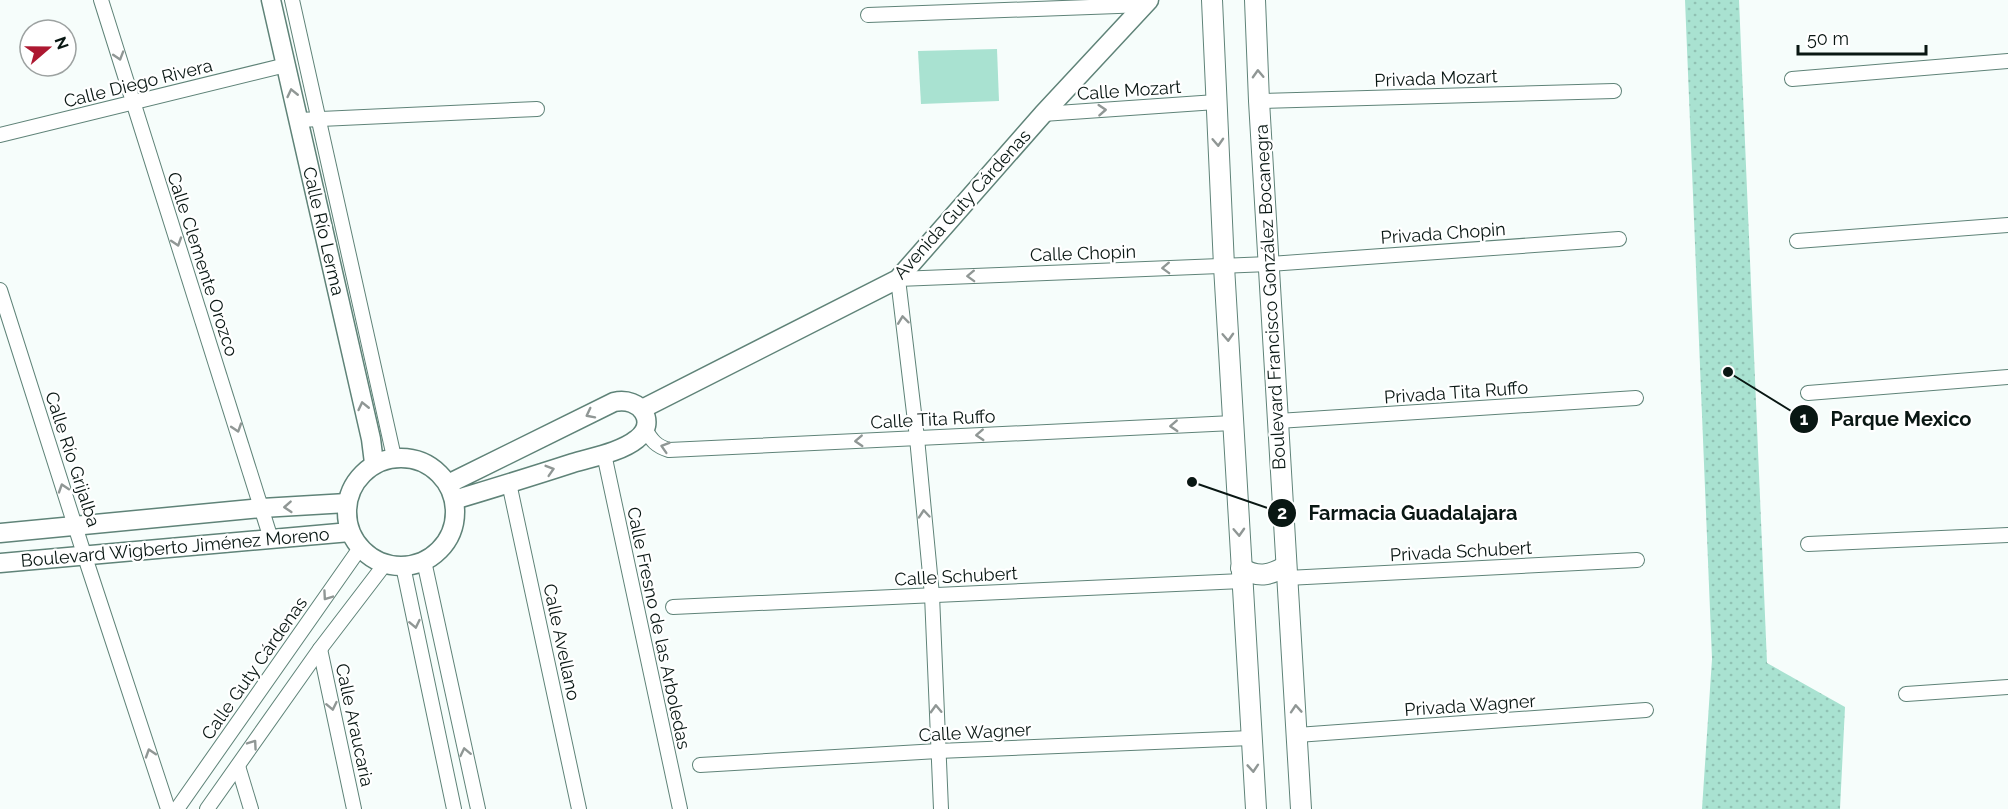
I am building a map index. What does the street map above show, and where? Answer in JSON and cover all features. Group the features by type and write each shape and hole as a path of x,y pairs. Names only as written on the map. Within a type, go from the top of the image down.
{"main road":[{"path":"1212,0 1224,266 1256,809"},
{"name":"Boulevard Francisco González Bocanegra","path":"1255,0 1301,809"},
{"path":"1241,574 1263,576 1286,572"}],"street":[{"name":"Calle Clemente Orozco","path":"101,0 272,539"},
{"name":"Calle Río Lerma","path":"271,0 371,439 374,464"},
{"name":"Calle Río Lerma","path":"292,0 394,457"},
{"path":"868,15 1147,2"},
{"name":"Avenida Guty Cárdenas","path":"642,409 897,279 1043,114 1147,2"},
{"path":"1792,79 2008,61"},
{"name":"Calle Diego Rivera","path":"0,135 286,65"},
{"name":"Privada Mozart","path":"1259,101 1614,91"},
{"name":"Calle Mozart","path":"1043,114 1216,102"},
{"path":"298,120 537,109"},
{"path":"1797,241 2008,225"},
{"name":"Privada Chopin","path":"1269,264 1619,239"},
{"name":"Calle Chopin","path":"897,279 1269,264"},
{"path":"897,279 917,438 932,595 941,809"},
{"name":"Calle Río Grijalba","path":"0,291 168,809"},
{"path":"1808,393 2008,377"},
{"name":"Privada Tita Ruffo","path":"1278,421 1636,398"},
{"path":"624,400 635,402 642,409 646,419 645,429 639,438 631,443 604,454 508,483 451,492 614,402 624,400"},
{"name":"Calle Tita Ruffo","path":"645,429 652,441 669,450 1233,423"},
{"name":"Calle Fresno de las Arboledas","path":"604,454 680,809"},
{"path":"394,457 415,459 434,468 451,492 455,515 452,529 446,543 436,554 424,561 394,565 372,558 360,548 350,532 346,518 347,503 352,487 361,474 374,464 394,457"},
{"name":"Calle Avellano","path":"508,483 579,809"},
{"name":"Boulevard Wigberto Jiménez Moreno","path":"0,533 262,508 347,503"},
{"name":"Boulevard Wigberto Jiménez Moreno","path":"0,563 350,532"},
{"path":"1808,544 2008,535"},
{"name":"Calle Guty Cárdenas","path":"177,809 360,548"},
{"name":"Privada Schubert","path":"1286,572 1637,560"},
{"path":"424,561 478,809"},
{"path":"207,809 320,649 394,565"},
{"path":"394,565 454,809"},
{"name":"Calle Schubert","path":"673,607 932,595 1241,574"},
{"name":"Calle Araucaria","path":"320,649 354,809"},
{"path":"1906,694 2008,687"},
{"name":"Privada Wagner","path":"1298,735 1646,710"},
{"name":"Calle Wagner","path":"700,765 938,751 1251,738"},
{"path":"238,766 251,809"}],"green space":[{"path":"1685,0 1739,0 1767,663 1845,707 1840,809 1702,809 1712,659"},
{"path":"997,49 999,101 921,104 918,51"}],"place":[{"name":"Parque Mexico","path":"1728,372"},
{"name":"Farmacia Guadalajara","path":"1192,482"}]}
